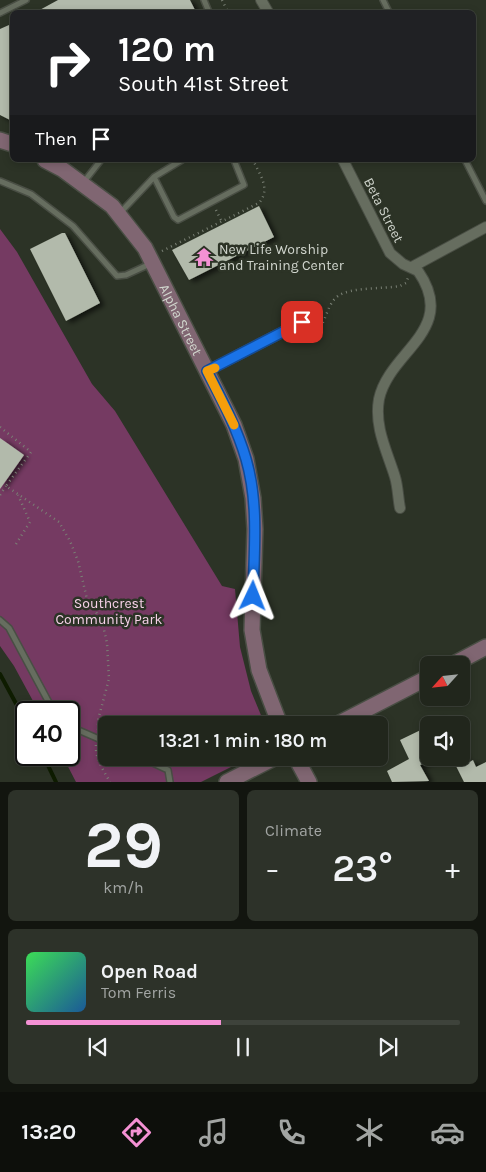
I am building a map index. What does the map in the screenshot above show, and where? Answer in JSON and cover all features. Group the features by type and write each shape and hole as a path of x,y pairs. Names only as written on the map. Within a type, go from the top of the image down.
{"street":[{"name":"Alpha Street","path":"49,162 62,169 112,206 145,248 157,257 207,371 234,425 251,479 255,529 252,630 259,670 277,716"},
{"name":"Beta Street","path":"344,162 390,252 404,264 412,267 423,278 432,298 429,318 424,331 384,386 379,399 377,421 396,480 400,508"},
{"path":"412,267 486,227"},
{"path":"207,371 302,322"},
{"path":"469,656 486,647"},
{"path":"353,716 420,682"},
{"path":"227,782 258,766"},
{"path":"300,766 309,782"}],"lane":[{"path":"0,13 26,0"},
{"path":"83,184 100,162"},
{"path":"119,214 154,177 179,162"},
{"path":"154,177 174,217 178,220 244,185 235,162"},
{"path":"466,162 486,201"},
{"path":"0,181 31,194 73,226 118,276 126,275 157,257"},
{"path":"0,620 9,628 48,701"},
{"path":"80,731 96,738"},
{"path":"159,766 168,770 170,782"}],"path":[{"path":"157,257 259,203 264,197 265,185 254,162"},
{"path":"212,202 222,222"},
{"path":"302,322 309,335 312,334 321,328 332,301 340,294 400,286 406,283 412,267"},
{"path":"0,428 31,452 0,495"},
{"path":"6,486 59,522 75,554 87,599 102,620 106,633 109,679 98,720 95,752 110,782"},
{"path":"16,544 30,522 17,493"}],"green space":[{"name":"Southcrest Community Park","path":"0,229 17,252 92,384 115,411 222,586 235,589 240,647 251,691 261,716 98,716 98,766 233,766 201,782 76,782 68,766 80,766 80,701 33,701 14,666 0,646"}],"building":[{"path":"58,0 190,0 195,10 40,10"},
{"path":"10,25 10,120 0,115 0,29"},
{"path":"259,206 274,237 189,280 172,250"},
{"path":"65,233 100,303 66,321 30,249"},
{"path":"0,438 24,455 0,489"},
{"path":"420,730 420,766 429,781 392,782 387,771 409,759 400,740"},
{"path":"473,760 476,767 486,762 486,782 464,782 456,766 470,766 470,762"}],"waterway":[{"path":"0,674 15,702"},
{"path":"48,766 56,782"}],"slow traffic":[{"path":"215,368 207,371 234,425"}],"place":[{"name":"New Life Worship and Training Center","path":"204,257"}],"route":[{"path":"253,596 255,529 251,479 234,425 207,371 302,322"}]}
